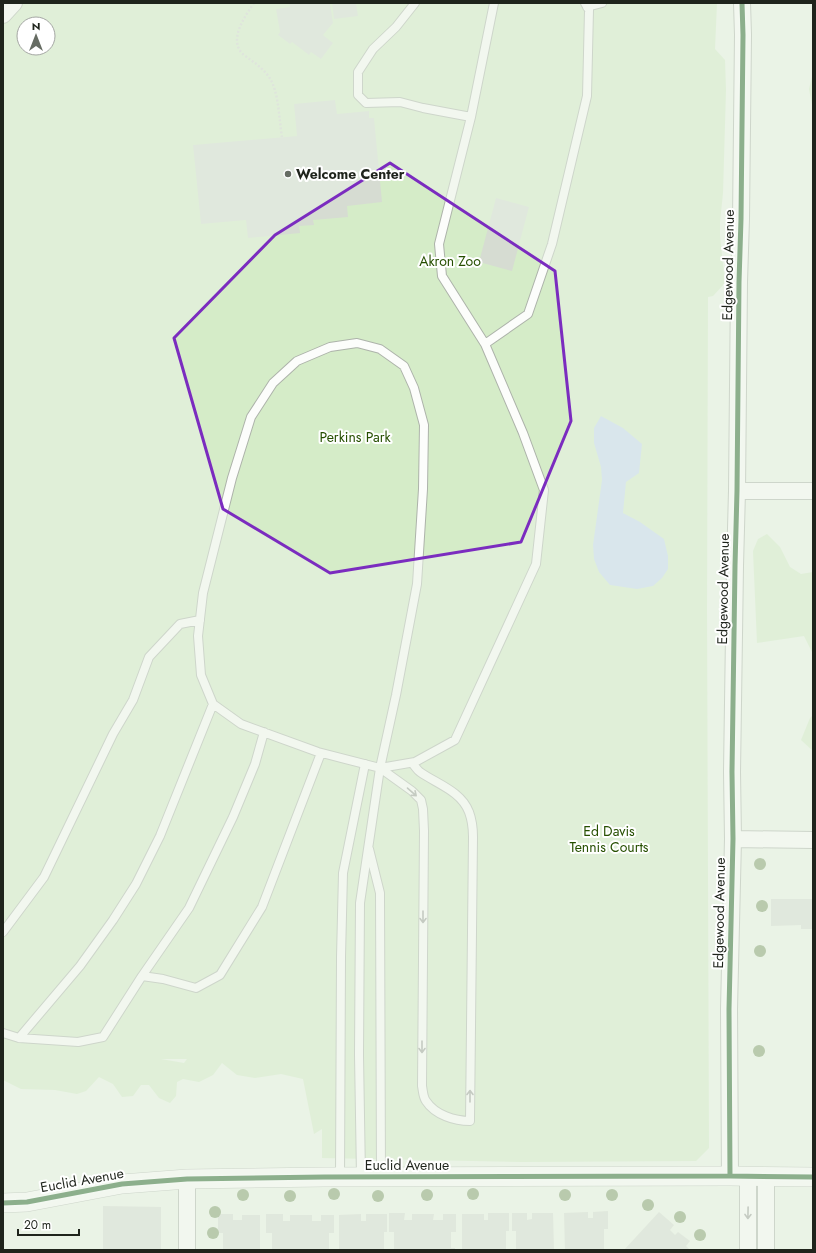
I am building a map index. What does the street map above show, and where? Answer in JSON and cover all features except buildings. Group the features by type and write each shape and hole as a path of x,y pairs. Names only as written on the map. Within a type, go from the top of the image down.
{"street":[{"path":"3,15 14,3"},
{"name":"Edgewood Avenue","path":"742,3 741,219 732,772 733,839 729,1009 748,1176 748,1250"},
{"path":"737,491 813,491"},
{"path":"733,839 813,840"},
{"name":"Edgewood Avenue","path":"748,1176 766,1250"},
{"name":"Euclid Avenue","path":"3,1203 27,1202 122,1184 187,1179 340,1177 813,1177"},
{"path":"187,1179 188,1250"}],"lane":[{"path":"415,3 396,27 373,49 358,72 358,95 366,103 400,102 471,117"},
{"path":"380,768 415,762 456,740 536,564 544,490 523,433 485,344 442,276 439,244 471,117 494,3"},
{"path":"485,344 528,314 552,244 587,96 589,10 586,5 602,3"},
{"path":"361,1177 359,1055 360,903 380,768 396,695 416,584 423,489 424,425 414,388 404,366 380,349 356,343 330,347 297,361 273,383 251,417 232,478 203,593 198,636 201,675 213,704 241,724 321,753 380,768 412,791 421,800 423,809 423,1094 428,1104 444,1115 459,1121 470,1121 473,837 471,819 469,811 459,797 419,772 412,763"},
{"path":"3,932 44,877 113,734 133,700 149,657 180,624 200,620"},
{"path":"19,1038 80,966 113,920 136,884 160,836 213,704"},
{"path":"3,1033 19,1038 78,1042 103,1037 142,976 189,908 233,817 255,764 264,732"},
{"path":"142,976 163,979 196,988 220,975 262,906 321,753"},
{"path":"340,1177 343,873 365,764"},
{"path":"368,844 380,893 381,1177"}],"path":[{"path":"254,3 242,20 237,36 237,47 242,54 257,64 270,78 276,93 282,137"}],"highlighted area":[{"path":"390,163 555,271 571,421 521,542 330,573 223,509 174,338 275,235"}],"green space":[{"name":"Akron Zoo","path":"3,3 717,3 715,49 725,60 726,90 723,193 720,222 725,283 713,296 708,297 707,610 709,1148 696,1161 522,1162 322,1158 322,1129 314,1134 303,1079 281,1074 255,1078 237,1075 222,1063 213,1075 199,1082 183,1079 177,1082 176,1096 170,1103 159,1098 149,1085 141,1085 133,1096 122,1097 113,1084 99,1077 86,1091 77,1094 55,1090 21,1089 3,1080","holes":["161,1059 187,1059 184,1063"]},
{"path":"813,73 813,110 809,89"},
{"path":"767,534 780,547 790,567 801,574 813,572 813,654 804,636 757,643 753,551 758,539"},
{"path":"813,715 813,751 801,740 810,718"}],"water":[{"path":"601,416 623,428 642,444 639,473 626,482 623,513 640,522 664,539 668,556 668,569 662,578 653,586 637,589 610,585 599,572 594,559 593,545 602,480 601,467 594,443 594,428"}],"cycle path":[{"path":"730,1176 729,1009 733,839 732,772 741,219 742,3"},
{"path":"3,1203 27,1202 122,1184 187,1179 324,1177 813,1177"}],"place":[{"name":"Welcome Center","path":"288,174"}],"park label":[{"name":"Perkins Park","path":"355,437"},
{"name":"Ed Davis Tennis Courts","path":"609,840"}]}
